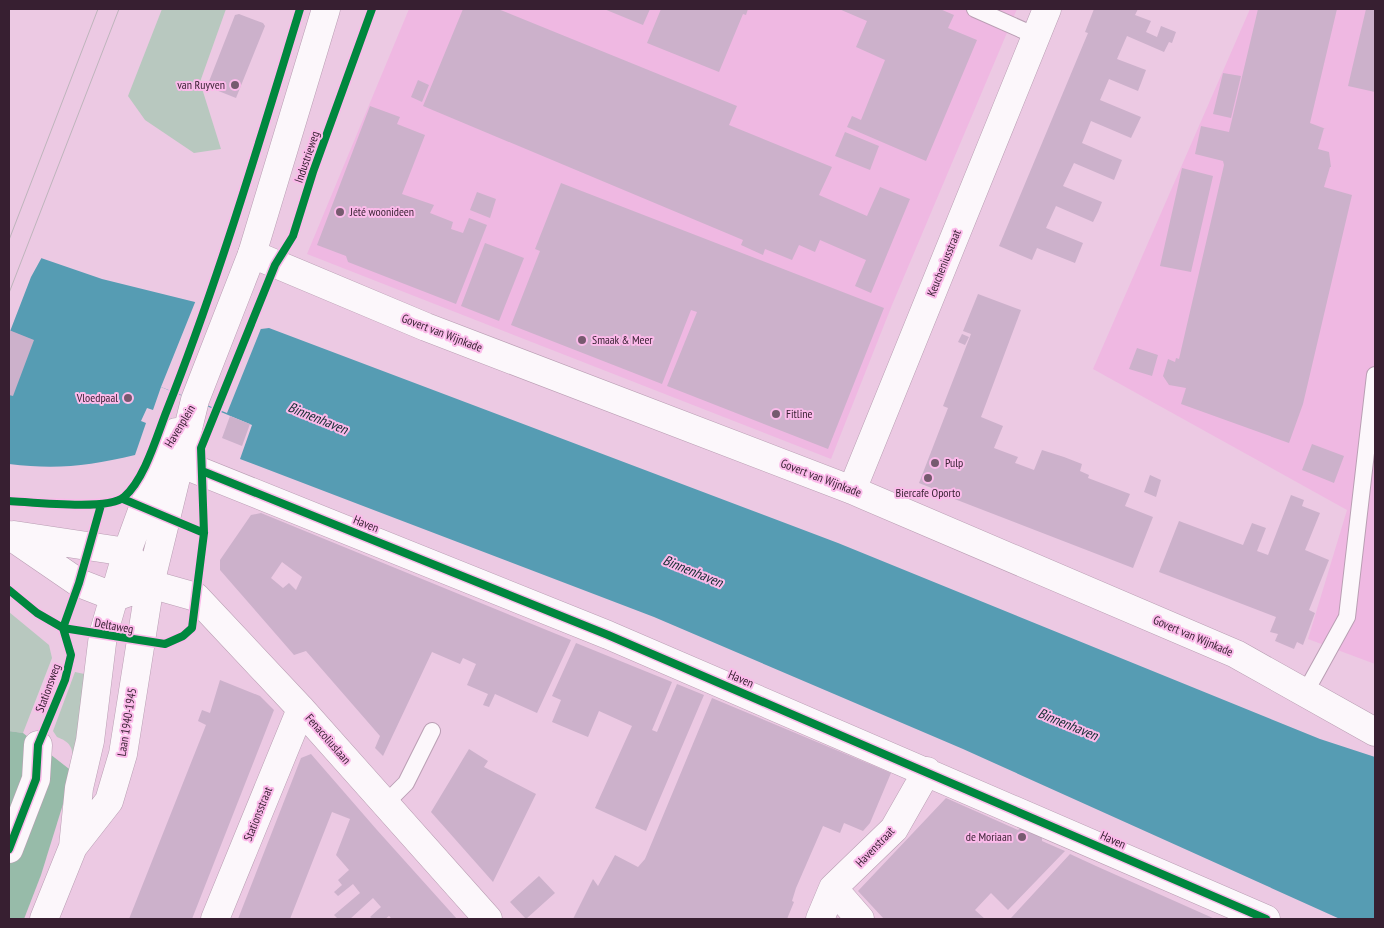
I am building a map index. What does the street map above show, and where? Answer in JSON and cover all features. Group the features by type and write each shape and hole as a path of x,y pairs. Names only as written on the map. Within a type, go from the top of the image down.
{"street":[{"name":"Industrieweg","path":"195,400 252,254 326,9"},
{"name":"Keucheniusstraat","path":"852,490 1047,9"},
{"name":"Govert van Wijnkade","path":"252,254 426,327 852,490 1236,654 1375,732"},
{"name":"Havenplein","path":"115,597 126,552 171,459 195,400"},
{"name":"Havenplein","path":"150,584 171,459"},
{"name":"Haven","path":"171,459 608,635 927,771 1266,919"},
{"path":"9,534 126,552 150,584 115,597 79,583 9,534"},
{"name":"Fenacoliuslaan","path":"150,584 196,597 302,709 488,919"},
{"name":"Laan 1940-1945","path":"44,919 73,847 109,801 123,754 150,584"},
{"name":"Laan 1940-1945","path":"73,847 79,788 90,741 103,635 115,597"},
{"name":"Stationsstraat","path":"215,919 302,709"},
{"path":"9,849 36,779 38,745"},
{"name":"Havenstraat","path":"820,919 841,881 894,829 927,771"},
{"path":"841,881 860,919"}],"lane":[{"path":"975,9 1036,36"},
{"path":"1305,693 1347,617 1375,375"},
{"path":"385,804 406,783 432,731"}],"shaded area":[{"path":"162,9 226,9 200,82 221,149 194,153 145,120 128,96"},
{"path":"409,9 1017,9 892,305 831,459 307,254"},
{"path":"1250,9 1375,9 1375,664 1308,639 1347,510 1093,369"},
{"path":"9,612 49,645 52,658 23,733 9,731"},
{"path":"75,672 89,675 73,761 70,746 57,737 53,731"}],"green space":[{"path":"9,731 23,733 73,772 41,875 24,919 9,919"}],"water":[{"name":"Binnenhaven","path":"9,247 102,279 195,302 261,329 269,328 838,543 1320,739 1375,757 1375,919 1340,919 963,749 654,617 240,459 252,425 161,387 153,410 147,408 141,421 146,423 135,455 102,462 58,467 9,464"}],"pier":[{"path":"9,244 42,257 31,277 9,334"},
{"path":"196,300 262,326 227,413 161,387"}],"building":[{"path":"463,9 498,9 737,106 729,125 832,167 819,195 867,216 880,187 910,199 871,293 855,286 866,260 820,240 815,252 799,245 792,260 765,249 763,255 741,245 743,240 423,106"},
{"path":"604,9 650,9 643,25"},
{"path":"661,9 748,9 746,15 743,14 719,72 647,43"},
{"path":"839,9 940,9 954,15 948,28 977,40 926,161 847,127 852,116 861,120 885,60 856,47 867,21"},
{"path":"1094,9 1138,9 1135,15 1151,21 1146,32 1157,37 1161,26 1176,32 1172,43 1169,42 1164,52 1127,36 1117,59 1146,70 1138,91 1109,79 1100,100 1141,117 1131,138 1091,121 1082,143 1122,160 1114,180 1074,163 1063,186 1102,202 1098,212 1093,222 1056,206 1046,228 1083,243 1075,263 1037,248 1032,260 999,246 1088,33 1085,32"},
{"path":"1258,9 1337,9 1310,123 1324,128 1318,149 1329,152 1331,167 1324,187 1352,195 1303,404 1289,443 1181,404 1186,388 1169,385 1163,376 1168,359 1175,362 1176,358 1179,359 1224,165 1223,161 1195,154 1201,126 1229,132"},
{"path":"1366,9 1375,9 1375,92 1348,86"},
{"path":"239,14 263,23 265,26 236,98 211,88 208,84 235,15"},
{"path":"1223,73 1241,76 1231,118 1213,114"},
{"path":"418,80 429,85 422,102 411,97"},
{"path":"370,106 400,117 397,124 425,135 402,194 434,205 430,213 453,222 451,229 463,233 469,218 487,225 456,304 348,262 346,256 317,245"},
{"path":"845,132 879,146 870,170 835,156"},
{"path":"1182,168 1213,176 1191,272 1160,266"},
{"path":"561,183 884,308 828,449 667,386 697,312 691,310 662,384 511,325 540,251 535,249"},
{"path":"477,192 496,199 490,218 470,210"},
{"path":"485,243 524,258 499,321 461,306"},
{"path":"978,294 1021,310 981,417 1003,426 994,448 1018,457 1015,463 1034,470 1042,450 1064,457 1082,464 1080,471 1089,475 1088,478 1130,494 1125,506 1153,517 1133,568 939,493 939,491 919,483 948,408 943,406 971,334 963,331"},
{"path":"9,330 34,340 13,396 9,395"},
{"path":"962,334 969,337 965,345 958,342"},
{"path":"1137,348 1158,355 1152,376 1129,369"},
{"path":"230,416 250,424 242,446 222,438"},
{"path":"1312,444 1344,456 1334,483 1302,470"},
{"path":"1150,475 1161,480 1156,497 1144,492"},
{"path":"1291,495 1304,500 1302,506 1320,513 1305,550 1329,560 1309,610 1315,613 1303,645 1297,642 1294,649 1275,641 1278,634 1270,632 1276,617 1159,572 1179,521 1243,545 1252,523 1266,528 1257,551 1268,555"},
{"path":"261,513 571,640 537,713 495,694 489,707 483,705 488,694 467,685 476,664 463,658 460,664 432,652 383,756 375,748 380,736 306,651 294,655 220,570 220,560 251,515","holes":["282,562 302,577 296,590 289,583 283,588 271,578"]},
{"path":"576,643 672,682 652,730 657,732 677,684 704,695 646,831 595,808 632,726 599,711 588,737 552,722 561,700 552,696"},
{"path":"220,680 260,696 274,710 192,919 129,919 206,725 198,721 202,710 210,713"},
{"path":"712,698 891,773 870,823 863,831 844,823 840,833 823,826 796,888 792,901 794,902 787,919 573,919 593,879 598,886 615,855 638,867 645,859"},
{"path":"469,749 488,761 484,767 536,794 493,882 431,812"},
{"path":"311,754 457,919 392,919 389,916 385,919 373,919 370,917 381,907 373,898 350,919 338,919 334,915 360,893 353,884 338,896 334,892 342,885 338,880 349,870 336,855 350,819 332,812 290,919 238,919 301,758"},
{"path":"946,798 1018,830 1025,824 1042,832 1042,841 1065,851 1008,910 991,893 975,910 985,919 884,919 858,891"},
{"path":"1070,854 1215,919 1012,919"},
{"path":"539,876 555,893 526,919 510,902"}],"tram line":[{"path":"9,240 98,9"},
{"path":"9,293 119,9"}],"cycle path":[{"path":"9,501 69,505 103,504 124,497 138,479 155,444 204,311 238,211 300,9"},
{"name":"Deltaweg","path":"9,590 37,613 63,628 165,644 183,636 192,628 204,533 201,448 275,265 293,236 313,172 372,9"},
{"path":"202,471 608,635 1266,919"},
{"path":"123,499 204,533"},
{"name":"Stationsweg","path":"9,849 36,779 38,745 65,680 71,655 63,628 79,583 101,505"}],"place":[{"name":"van Ruyven","path":"235,85"},
{"name":"Jété woonideen","path":"340,212"},
{"name":"Smaak & Meer","path":"582,340"},
{"name":"Vloedpaal","path":"128,398"},
{"name":"Fitline","path":"776,414"},
{"name":"Pulp","path":"935,463"},
{"name":"Biercafe Oporto","path":"928,478"},
{"name":"de Moriaan","path":"1022,837"}]}
